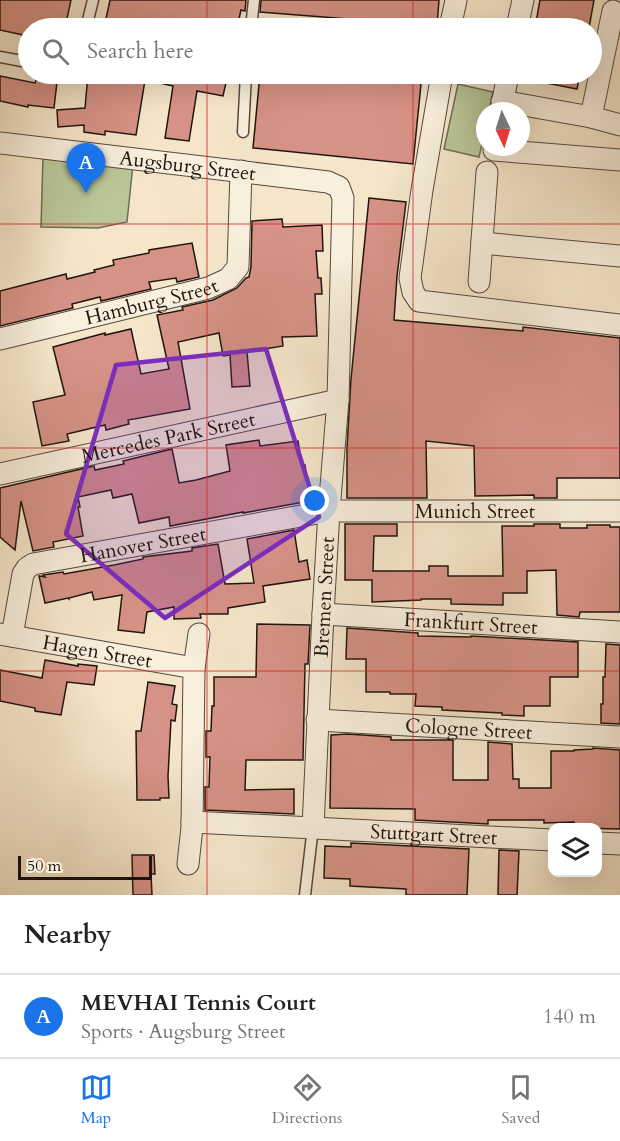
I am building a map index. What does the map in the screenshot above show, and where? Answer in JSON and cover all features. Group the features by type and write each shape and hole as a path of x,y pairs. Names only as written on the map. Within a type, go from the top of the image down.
{"street":[{"path":"452,18 456,0"},
{"path":"519,18 523,0"},
{"path":"602,66 614,10"},
{"path":"440,84 410,278 413,292 419,301 620,325"},
{"path":"502,102 506,84"},
{"path":"591,117 598,84"},
{"path":"530,110 591,117 620,125"},
{"name":"Augsburg Street","path":"0,143 328,182 339,187"},
{"path":"530,153 620,160"},
{"name":"Hamburg Street","path":"0,339 208,288 228,279 238,267 241,171"},
{"path":"479,282 487,172"},
{"name":"Bremen Street","path":"313,827 329,511 338,400 343,198 339,187"},
{"path":"482,243 620,256"},
{"name":"Mercedes Park Street","path":"0,474 338,400"},
{"name":"Munich Street","path":"329,511 620,511"},
{"name":"Hanover Street","path":"6,635 23,574 33,564 329,511"},
{"name":"Frankfurt Street","path":"323,614 620,632"},
{"path":"188,864 192,822 194,668 199,634"},
{"name":"Hagen Street","path":"6,635 194,668"},
{"name":"Cologne Street","path":"317,720 620,737"},
{"path":"192,822 313,827"},
{"name":"Stuttgart Street","path":"313,827 548,840"},
{"path":"602,843 620,844"}],"lane":[{"path":"88,18 93,0"},
{"path":"252,18 254,0"},
{"path":"0,57 18,60"},
{"path":"243,132 245,84"},
{"path":"305,895 313,827"}],"highlighted area":[{"path":"266,349 319,517 165,618 66,534 116,365"}],"green space":[{"path":"458,84 493,92 491,102 476,102 476,156 479,157 444,149"},
{"path":"43,156 133,164 127,222 98,228 41,227"}],"building":[{"path":"0,0 71,0 67,18 18,18 18,34 0,30"},
{"path":"110,0 246,0 245,11 241,10 239,18 106,18"},
{"path":"261,0 439,0 438,18 336,18 260,12"},
{"path":"540,0 594,0 591,18 537,18"},
{"path":"0,76 18,80 18,84 57,84 54,108 28,105 28,107 0,101"},
{"path":"87,84 144,84 136,135 105,131 105,135 84,132 84,125 58,127 57,110 85,108"},
{"path":"164,84 226,84 223,96 197,91 189,141 165,138 173,86"},
{"path":"259,84 421,84 413,164 253,148"},
{"path":"551,84 578,84 577,89"},
{"path":"369,198 406,202 394,320 523,331 523,327 620,338 620,478 557,478 557,498 534,498 534,495 475,496 474,446 426,441 427,498 347,498 351,379"},
{"path":"282,219 283,227 322,225 323,251 316,251 322,294 315,294 317,336 282,337 283,346 247,352 250,386 232,387 230,355 223,356 219,333 178,342 190,409 128,420 129,424 106,430 105,425 67,434 69,441 42,446 33,402 65,395 53,347 105,333 105,335 131,329 141,374 169,369 157,315 183,310 182,307 213,300 237,288 249,277 252,221"},
{"path":"192,243 199,277 177,282 176,278 149,282 151,289 101,301 100,297 72,304 73,308 0,326 0,291 66,274 67,279 95,272 94,270 114,265 113,260 149,253 149,250"},
{"path":"259,440 260,446 298,441 302,465 305,465 310,501 170,526 169,517 139,523 132,494 113,498 111,490 78,497 83,536 53,542 54,547 33,551 21,501 15,550 0,537 0,488 94,466 95,470 124,464 123,461 172,449 179,483 196,480 230,471 226,445"},
{"path":"345,524 397,524 397,536 374,536 373,571 429,571 429,566 448,566 448,576 503,576 502,526 560,524 560,528 587,528 587,525 620,527 620,612 580,612 579,617 557,615 556,570 527,571 527,593 503,593 503,605 451,604 451,599 372,602 372,580 345,580"},
{"path":"294,530 299,562 307,560 310,579 263,586 265,602 228,608 228,614 200,614 201,618 174,619 174,607 147,612 144,633 118,630 122,595 94,600 92,592 45,603 39,576 45,577 43,575 63,572 64,574 143,559 143,557 192,551 192,548 218,544 225,584 254,583 247,539"},
{"path":"257,624 310,625 308,664 305,664 303,760 246,760 245,790 294,789 294,814 205,810 205,787 209,787 210,757 206,757 206,731 211,731 214,677 256,677"},
{"path":"347,628 418,633 418,636 471,636 578,642 578,677 550,677 550,706 524,706 524,716 415,706 416,694 366,692 366,659 346,659"},
{"path":"606,644 620,645 620,724 601,723"},
{"path":"45,660 78,666 78,664 97,666 94,685 67,682 61,715 35,711 35,708 0,701 0,670 42,678"},
{"path":"148,682 175,686 172,704 177,705 175,721 171,720 169,798 160,798 160,800 137,800 136,731 141,731"},
{"path":"331,735 391,737 391,740 453,740 453,780 488,780 488,742 512,744 513,779 519,779 519,788 551,788 551,751 593,748 620,750 620,829 602,829 602,823 544,823 544,820 488,820 488,824 415,820 415,809 330,808"},
{"path":"351,843 469,849 467,895 406,895 406,889 350,886 350,879 324,878 325,846 351,847"},
{"path":"499,850 519,851 517,895 498,895"},
{"path":"132,855 154,855 155,874 151,874 152,895 133,895"}],"place":[{"name":"MEVHAI Tennis Court","path":"86,193"}]}
